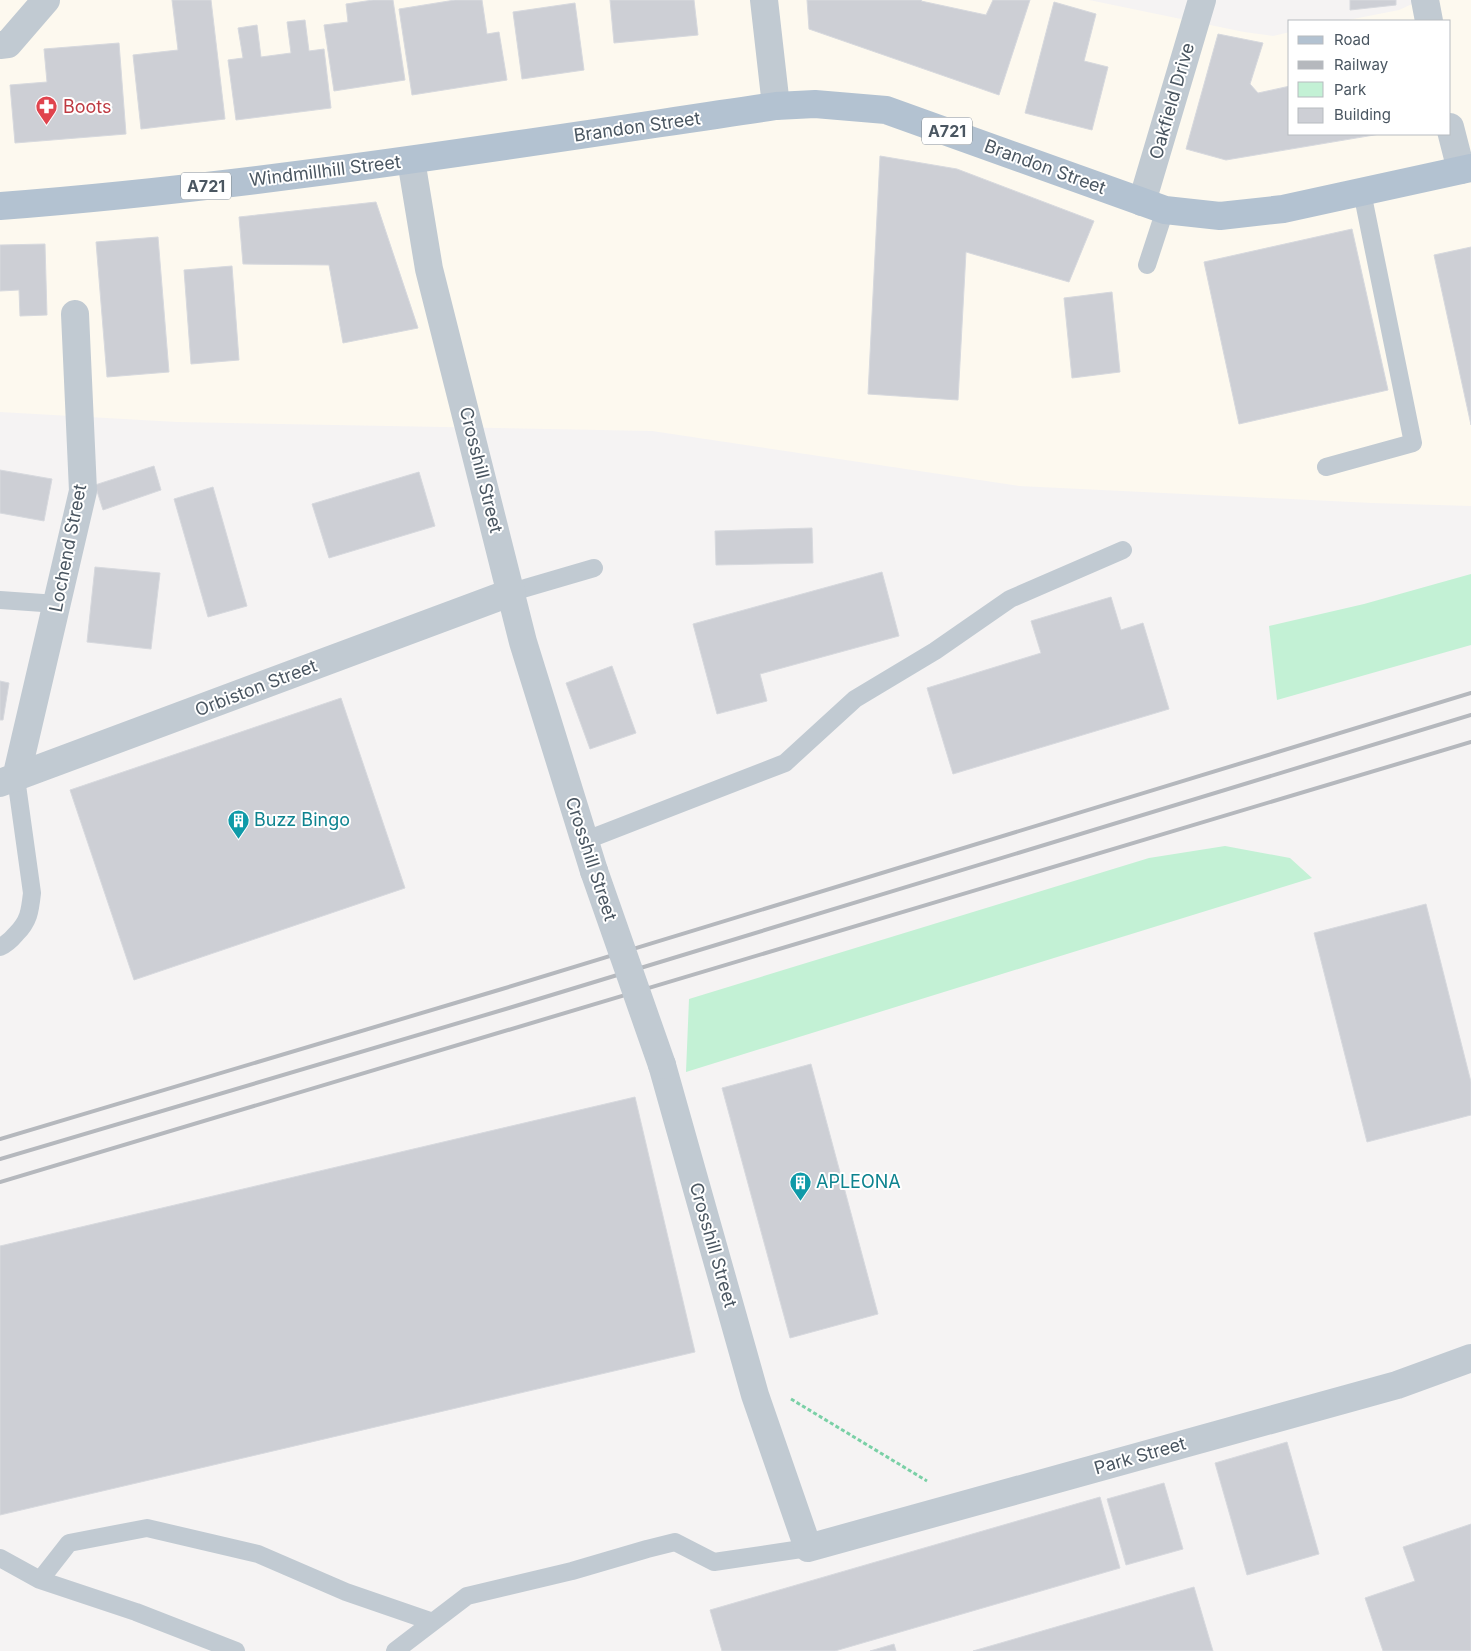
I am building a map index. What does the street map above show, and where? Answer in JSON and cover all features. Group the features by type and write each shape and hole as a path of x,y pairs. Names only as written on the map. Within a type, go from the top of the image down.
{"main road":[{"name":"Brandon Street","path":"411,160 776,106 815,104 886,110 1154,206 1220,216 1283,209 1466,169"},
{"name":"Windmillhill Street","path":"0,206 175,190 411,160"}],"street":[{"path":"0,45 8,44 46,0"},
{"path":"764,0 776,106"},
{"name":"Oakfield Drive","path":"1154,206 1202,0"},
{"path":"1425,0 1429,20"},
{"path":"1451,130 1466,169"},
{"name":"Crosshill Street","path":"411,160 429,268 512,592 523,642 584,841 662,1066 755,1395 808,1548"},
{"name":"Lochend Street","path":"8,781 57,604 83,491 75,314"},
{"name":"Orbiston Street","path":"8,781 512,592"},
{"name":"Park Street","path":"808,1548 1397,1385 1471,1358"}],"lane":[{"path":"1326,467 1413,444 1362,192"},
{"path":"1147,265 1154,206"},
{"path":"584,841 785,763 855,699 935,651 1010,599 1123,550"},
{"path":"512,592 594,568"},
{"path":"0,600 57,604"},
{"path":"0,947 7,944 26,924 32,893 8,781"},
{"path":"40,1580 69,1543 147,1528 258,1554 346,1592 433,1622"},
{"path":"395,1651 467,1596 572,1571 646,1549 675,1542 714,1562 808,1548"},
{"path":"0,1558 40,1580 136,1612 236,1651"}],"path":[{"path":"785,1395 966,1504"}],"shaded area":[{"path":"0,0 1089,0 1244,32 1273,36 1288,32 1288,135 1451,135 1451,20 1348,20 1399,10 1421,0 1471,0 1471,506 1019,486 652,431 177,422 0,412"}],"green space":[{"path":"1471,574 1471,645 1277,700 1269,626 1364,604"},
{"path":"1225,846 1290,858 1312,878 686,1072 689,999 1149,858"}],"building":[{"path":"172,0 211,0 225,119 141,129 133,55 178,50"},
{"path":"373,0 393,0 405,80 334,91 324,25 348,22 346,4"},
{"path":"455,0 482,0 487,34 499,32 507,80 412,95 399,9"},
{"path":"610,0 694,0 698,35 614,43"},
{"path":"807,0 922,0 986,15 993,0 1030,0 999,95 809,29"},
{"path":"1350,0 1396,0 1396,5 1350,10"},
{"path":"1054,2 1096,14 1084,61 1108,67 1092,130 1025,113"},
{"path":"575,3 584,70 522,79 513,12"},
{"path":"305,20 309,51 324,49 331,108 236,120 228,60 243,58 238,28 257,25 261,57 291,53 287,22"},
{"path":"1218,34 1263,43 1250,84 1258,93 1288,86 1288,135 1374,135 1226,160 1186,149"},
{"path":"119,43 126,134 15,143 10,85 47,82 44,49"},
{"path":"880,156 957,169 1094,221 1069,282 966,252 958,400 868,394"},
{"path":"376,202 418,328 343,343 329,265 243,264 239,217"},
{"path":"1352,229 1388,390 1239,424 1204,262"},
{"path":"158,237 169,372 107,377 96,242"},
{"path":"45,244 47,315 20,316 19,290 0,291 0,245"},
{"path":"1471,247 1471,425 1434,255"},
{"path":"232,266 239,360 191,364 184,270"},
{"path":"1112,292 1120,372 1072,378 1064,298"},
{"path":"154,466 161,490 103,510 95,485"},
{"path":"0,470 52,479 44,521 0,513"},
{"path":"419,472 435,526 329,558 312,504"},
{"path":"213,487 247,606 208,617 174,499"},
{"path":"812,528 813,563 716,565 715,531"},
{"path":"95,567 160,573 151,649 87,642"},
{"path":"882,572 899,636 760,674 767,701 717,714 693,624"},
{"path":"1111,597 1121,630 1143,623 1169,709 953,774 927,688 1041,653 1031,621"},
{"path":"612,666 636,733 590,749 566,683"},
{"path":"0,681 9,683 3,720 0,720"},
{"name":"Buzz Bingo","path":"341,698 405,888 134,980 70,790"},
{"path":"1426,904 1471,1082 1471,1115 1367,1142 1314,933"},
{"name":"APLEONA","path":"811,1064 878,1314 790,1338 722,1088"},
{"path":"635,1097 695,1352 0,1515 0,1246"},
{"path":"1287,1442 1319,1554 1247,1575 1215,1463"},
{"path":"1164,1483 1183,1549 1126,1565 1107,1499"},
{"path":"1100,1497 1120,1568 835,1651 722,1651 710,1610"},
{"path":"1471,1524 1471,1651 1383,1651 1365,1598 1415,1581 1403,1547"},
{"path":"1194,1587 1213,1651 973,1651"},
{"path":"894,1644 896,1651 870,1651"}],"railway":[{"path":"0,1139 502,989 1471,693"},
{"path":"0,1159 509,1008 1471,715"},
{"path":"0,1182 1471,742"}],"place":[{"name":"Boots","path":"47,126"},
{"name":"Buzz Bingo","path":"238,839"},
{"name":"APLEONA","path":"800,1201"}]}
